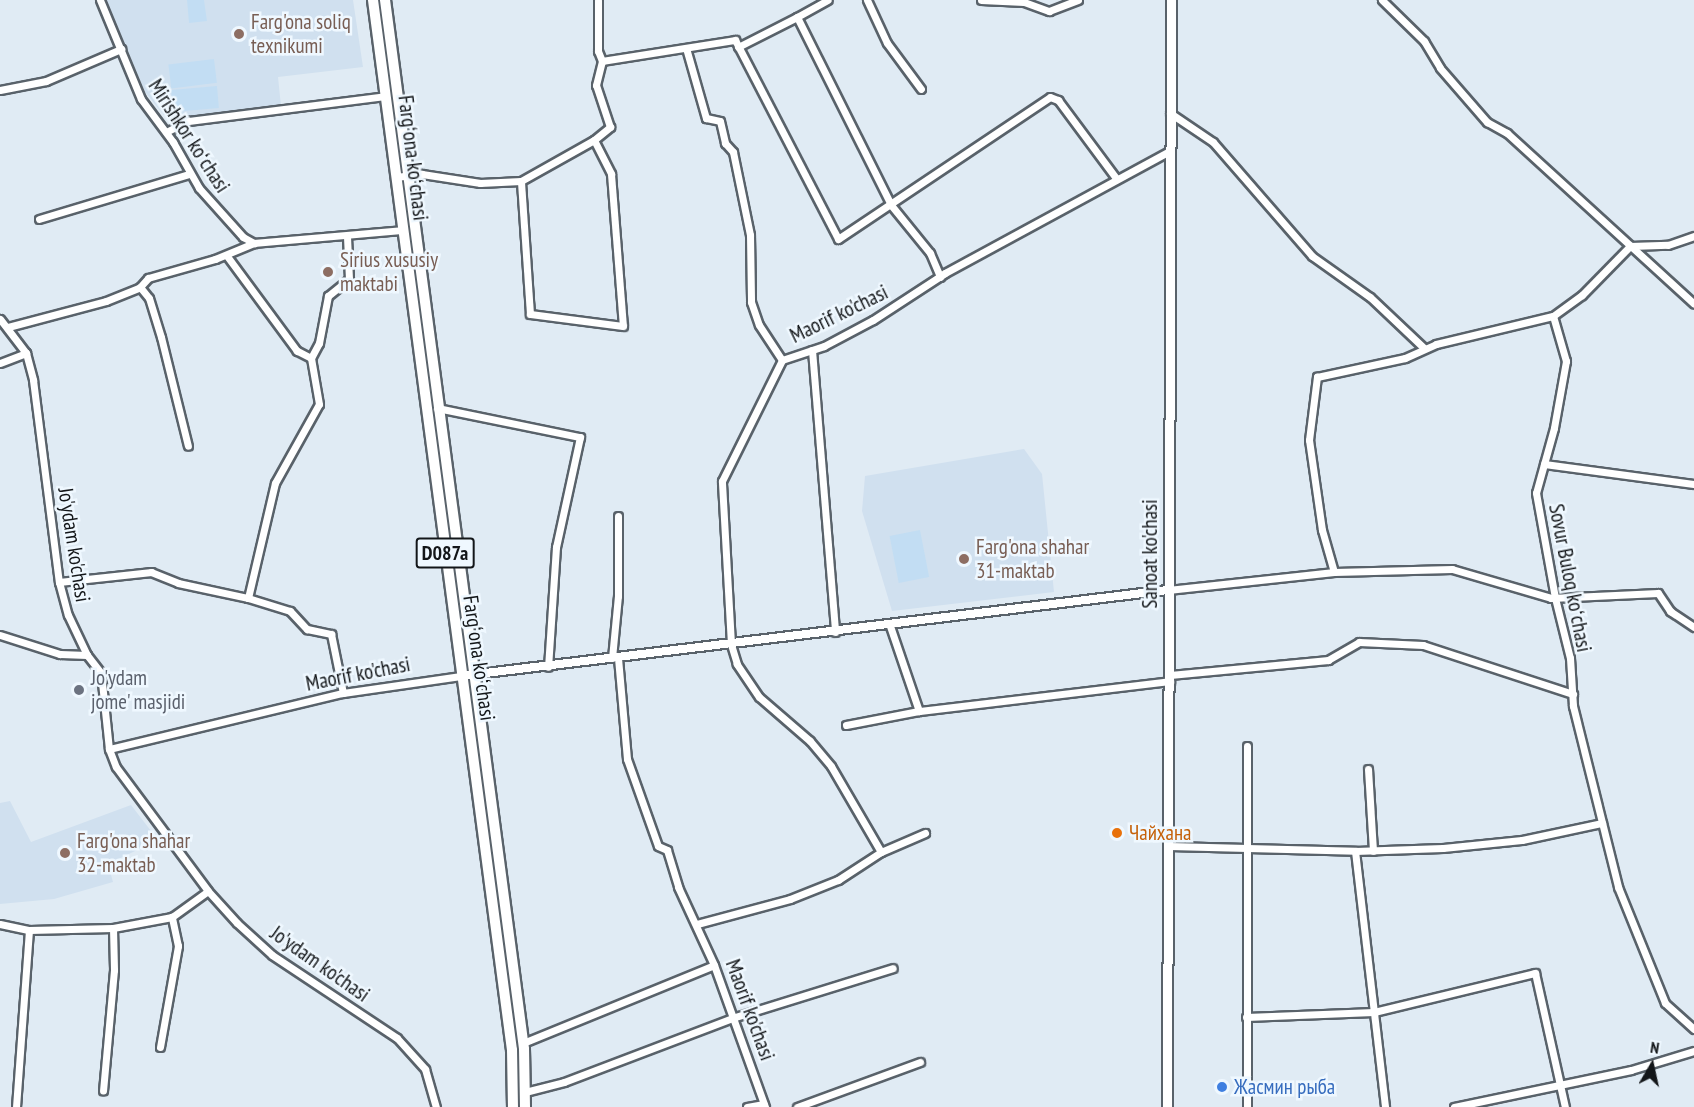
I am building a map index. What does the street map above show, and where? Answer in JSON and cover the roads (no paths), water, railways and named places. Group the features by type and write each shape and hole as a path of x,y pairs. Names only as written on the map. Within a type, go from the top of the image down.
{"main road":[{"name":"Fargʻona koʻchasi","path":"373,0 385,96 401,176 437,408 512,1050 513,1107"},
{"name":"Fargʻona koʻchasi","path":"385,0 401,176 403,230 523,1043 525,1107"},
{"name":"Sanoat ko'chasi","path":"1167,1107 1171,0"}],"street":[{"name":"Mirishkor koʻchasi","path":"100,0 141,99 166,132 189,174 236,229 254,243"},
{"path":"401,176 437,175 480,183 521,181 594,140 609,127 596,86 602,61 598,51 598,0"},
{"path":"738,47 828,0"},
{"path":"867,0 887,43 921,89"},
{"path":"981,0 1024,2 1049,11 1078,0"},
{"path":"1382,0 1424,41 1440,68 1487,122 1507,134 1694,304"},
{"path":"797,17 891,205 930,253 940,277"},
{"path":"602,61 735,40 838,239 1050,97 1058,100 1116,178"},
{"path":"686,48 706,118 720,121 733,152 750,235 751,302 759,325 782,360"},
{"path":"0,90 46,81 121,49"},
{"path":"166,132 188,121 385,96"},
{"path":"1170,113 1198,128 1213,142 1312,256 1370,297 1424,348"},
{"path":"521,181 530,314 622,326 611,174 594,140"},
{"name":"Maorif ko'chasi","path":"731,644 722,481 782,360 812,350 873,320 940,277 1116,178 1170,151"},
{"path":"39,219 189,174"},
{"path":"8,327 106,301 140,287 148,278 227,256 254,243 347,237 403,230"},
{"path":"1334,572 1322,530 1309,440 1317,377 1405,358 1424,348 1553,316 1582,296 1630,246 1668,245 1694,236"},
{"path":"248,598 275,483 317,410 311,358 320,342 328,296 349,279 347,237"},
{"path":"227,256 297,351 311,358"},
{"path":"140,287 149,298 161,337 188,446"},
{"name":"Sovur Buloq koʻchasi","path":"1553,316 1566,361 1536,493 1555,598 1570,658 1573,694 1618,887 1665,1003 1694,1029"},
{"name":"Jo'ydam ko'chasi","path":"0,318 26,353 45,464 59,582 68,615 87,655 102,673 109,749 126,784 208,891 272,955 397,1038 425,1069 436,1107"},
{"path":"812,350 835,632"},
{"path":"0,363 26,353"},
{"path":"437,408 580,437 556,547 548,667"},
{"path":"1544,464 1694,484"},
{"path":"615,658 618,516"},
{"path":"1168,590 1334,572 1452,569 1555,598 1658,593 1670,611 1694,627"},
{"path":"59,582 151,572 178,583 248,598 290,611 307,629 331,634 344,693"},
{"name":"Maorif ko'chasi","path":"109,749 344,693 467,675 890,626 1168,590"},
{"path":"890,626 919,711"},
{"path":"0,635 60,654 87,655"},
{"path":"846,724 919,711 1328,660 1359,642 1423,645 1573,694"},
{"path":"731,644 750,687 831,766 881,852"},
{"name":"Maorif ko'chasi","path":"615,658 627,759 658,846 667,850 735,1017 765,1105"},
{"path":"1247,747 1247,1107"},
{"path":"1368,769 1373,851"},
{"path":"1169,846 1355,852 1522,840 1602,823"},
{"path":"697,924 790,899 838,880 881,852 925,833"},
{"path":"1355,852 1385,1107"},
{"path":"0,924 29,930 113,928 172,917 208,891"},
{"path":"160,1047 177,946 172,917"},
{"path":"103,1090 114,970 113,928"},
{"path":"16,1107 29,930"},
{"path":"523,1043 714,965"},
{"path":"525,1092 564,1082 735,1017 893,968"},
{"path":"1246,1017 1374,1011 1535,973 1565,1107"},
{"path":"1454,1107 1559,1085 1694,1051"},
{"path":"797,1107 920,1062"},
{"path":"747,1107 765,1105"}],"place":[{"name":"Farg'ona soliq texnikumi","path":"239,34"},
{"name":"Sirius xususiy maktabi","path":"328,272"},
{"name":"Farg'ona shahar 31-maktab","path":"964,559"},
{"name":"Jo'ydam jome' masjidi","path":"79,690"},
{"name":"Чайхана","path":"1117,833"},
{"name":"Farg'ona shahar 32-maktab","path":"65,853"},
{"name":"Жасмин рыба","path":"1222,1087"}]}
